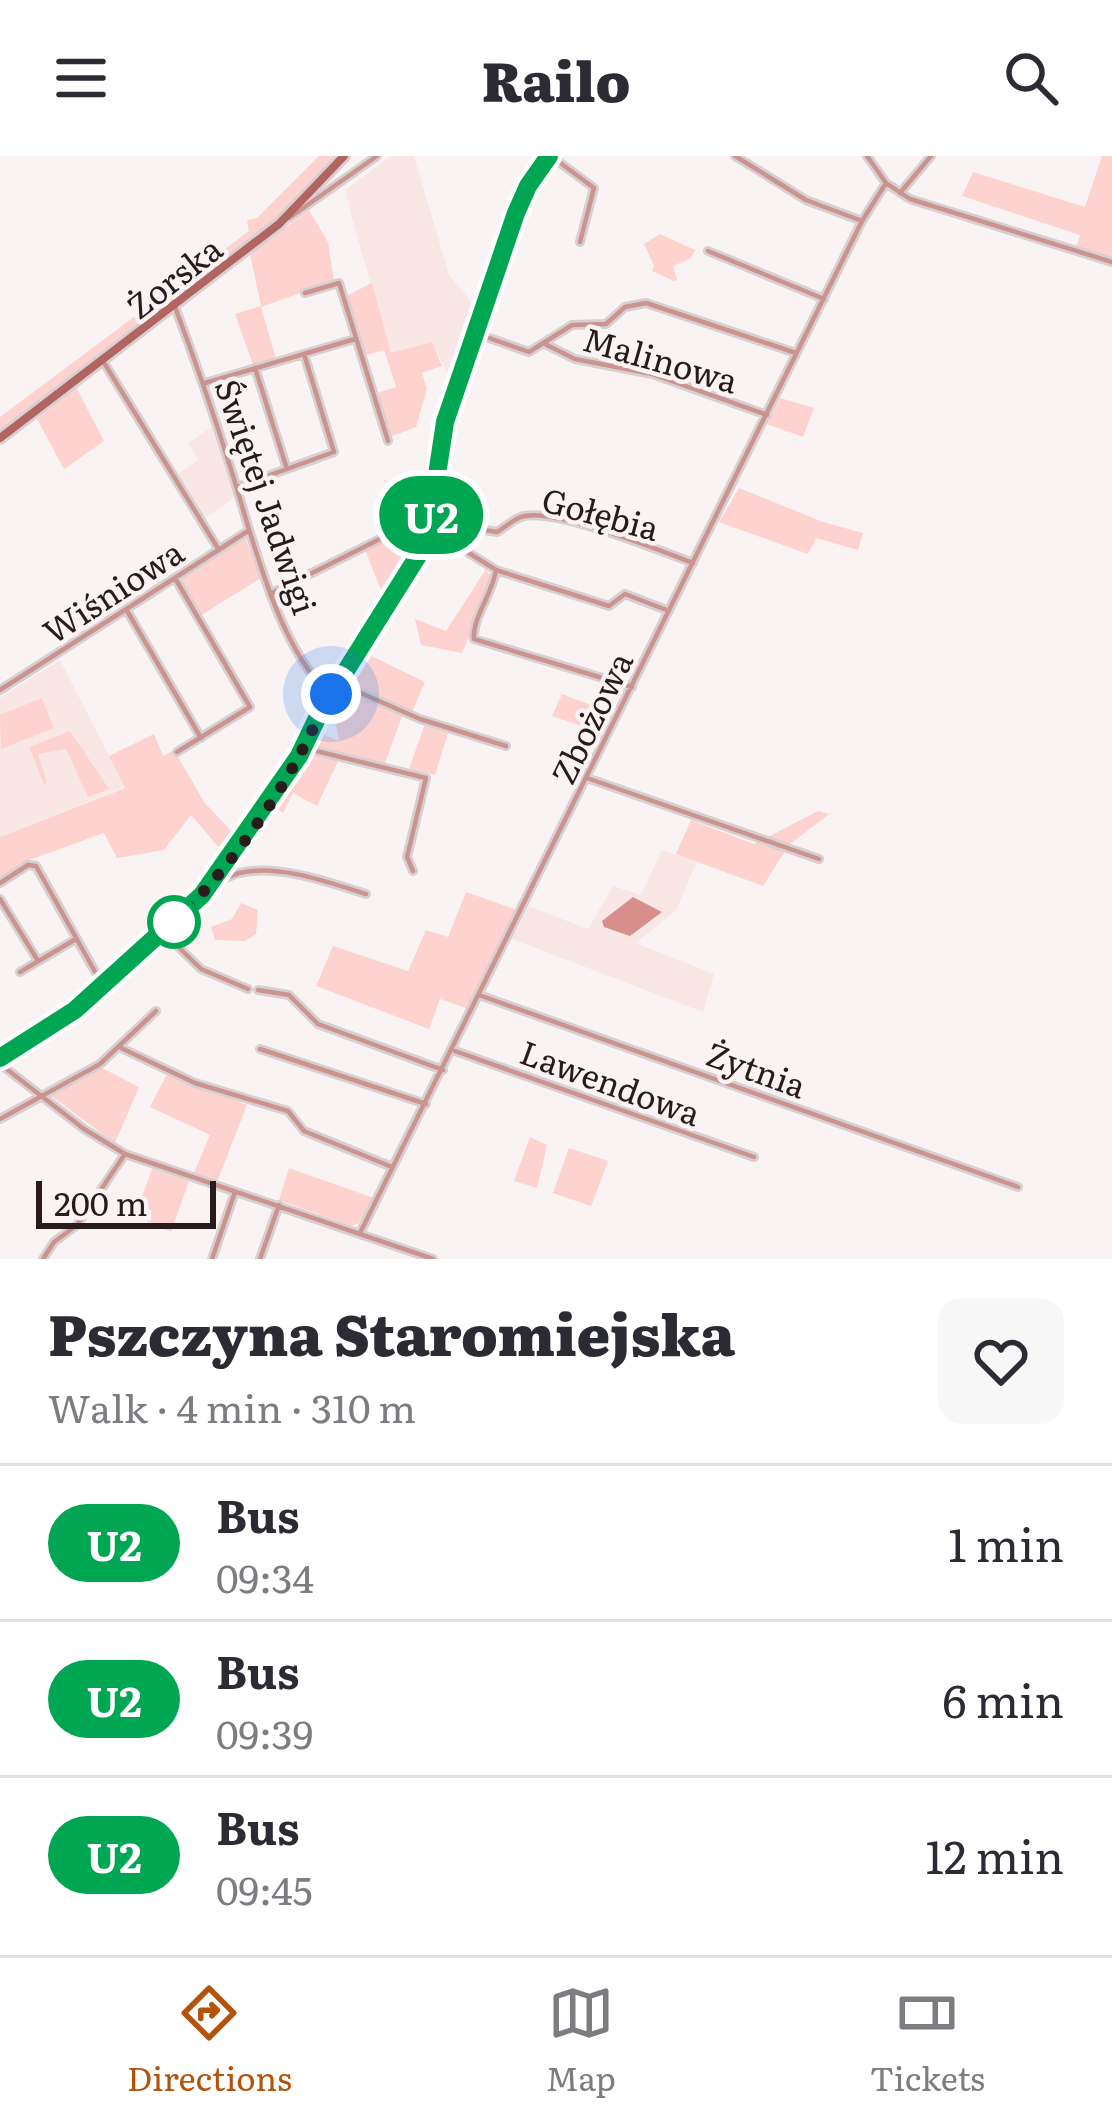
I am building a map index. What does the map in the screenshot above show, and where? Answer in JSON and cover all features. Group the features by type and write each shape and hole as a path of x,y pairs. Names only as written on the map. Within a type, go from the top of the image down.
{"street":[{"path":"279,224 344,156"},
{"name":"Żorska","path":"0,438 279,224 377,156"},
{"path":"433,1259 125,1154 0,1063 103,986 212,884 304,748 331,694 405,581 424,541 445,422 516,213 550,156 594,188 580,242"},
{"path":"735,156 806,200 862,221"},
{"path":"867,156 899,194 1112,262"},
{"path":"899,194 931,156"},
{"path":"336,165 350,176"},
{"name":"Zbożowa","path":"360,1233 862,221 886,183"},
{"path":"708,251 824,299"},
{"path":"305,293 339,283 388,441"},
{"path":"475,333 523,352 572,325 606,324 625,308 646,303 797,354"},
{"name":"Świętej Jadwigi","path":"174,306 204,383 270,595 300,652 331,694"},
{"path":"204,383 355,339"},
{"name":"Malinowa","path":"544,344 575,358 652,374 767,415"},
{"path":"237,487 334,452 304,354"},
{"path":"103,361 219,550"},
{"path":"255,368 287,468"},
{"name":"Gołębia","path":"430,521 497,532 519,518 534,516 602,530 693,563"},
{"path":"270,595 410,524 424,541"},
{"path":"444,524 469,553 496,570 609,606 625,594 669,611"},
{"name":"Wiśniowa","path":"0,690 250,530"},
{"path":"496,570 493,590 473,628 474,639 632,687"},
{"path":"176,578 250,706 178,752"},
{"path":"125,609 201,738"},
{"path":"338,683 420,718 506,746"},
{"path":"304,748 426,778 407,857 412,871"},
{"path":"587,778 819,859"},
{"path":"0,884 28,865 36,866 103,986"},
{"path":"224,867 233,874"},
{"path":"212,884 233,874 277,872 366,894"},
{"path":"0,899 38,961"},
{"path":"163,932 201,969 248,989"},
{"path":"20,972 76,939"},
{"path":"258,990 290,994 317,1024 443,1070"},
{"name":"Żytnia","path":"479,995 1018,1187"},
{"path":"0,1119 121,1048 156,1011"},
{"path":"121,1048 195,1083 288,1111 304,1131 394,1167"},
{"path":"260,1049 426,1104"},
{"name":"Lawendowa","path":"452,1050 754,1157"},
{"path":"43,1259 54,1242 77,1225 125,1154"},
{"path":"212,1259 235,1192"},
{"path":"260,1259 279,1205"}],"shaded area":[{"path":"319,156 338,156 275,223 0,431 0,417 249,231 247,220 257,218"},
{"path":"390,156 414,156 449,275 479,311 453,385 432,342 391,354 351,215 346,190"},
{"path":"1102,156 1112,156 1112,258 1076,248 1080,235 962,196 973,172 1085,207"},
{"path":"309,210 328,242 334,281 261,307 276,359 253,365 235,314 261,306 250,254"},
{"path":"660,234 695,250 691,258 673,266 674,281 652,271 644,244"},
{"path":"372,283 391,353 432,342 442,366 422,373 427,389 416,427 390,437 374,394 396,387 384,350 363,356 346,296"},
{"path":"76,387 104,441 64,469 37,419"},
{"path":"780,398 814,408 803,437 767,424"},
{"path":"213,426 236,496 204,519 177,475 198,460 188,443"},
{"path":"739,488 863,533 858,550 816,538 808,554 719,522"},
{"path":"405,529 418,544 367,632 363,631 384,598 365,550"},
{"path":"245,537 261,578 200,616 179,579"},
{"path":"486,569 492,579 462,653 421,645 415,619 446,631"},
{"path":"363,652 425,682 412,712 341,681"},
{"path":"60,660 125,787 0,837 0,698"},
{"path":"338,686 403,714 385,763 308,745 314,731 339,741 332,700"},
{"path":"562,694 615,714 605,734 552,716"},
{"path":"42,698 54,728 1,749 0,715"},
{"path":"425,724 448,733 435,775 409,769"},
{"path":"70,731 109,789 88,797 66,749 38,754 44,785 29,747"},
{"path":"154,734 163,756 174,750 204,802 238,838 226,856 191,815 164,850 117,858 104,833 24,862 0,878 0,837 125,788 109,756"},
{"path":"306,751 339,759 317,806 293,793 283,813 271,803"},
{"path":"818,811 829,814 789,845 763,886 676,854 691,820 754,844"},
{"path":"662,850 697,861 676,910 636,943 714,974 703,1012 512,939 528,906 588,929 613,886 641,895"},
{"path":"466,892 517,910 468,1009 440,999 429,1029 316,986 333,946 408,971 426,930 448,937"},
{"path":"633,897 662,912 630,936 604,927 602,921"},
{"path":"241,903 258,910 256,934 245,941 215,940 211,927 232,919"},
{"path":"102,1068 139,1087 115,1143 51,1096"},
{"path":"167,1074 247,1105 217,1182 193,1175 210,1135 150,1107"},
{"path":"530,1137 547,1145 537,1188 514,1181"},
{"path":"569,1148 608,1161 591,1206 553,1193"},
{"path":"289,1168 374,1198 359,1223 351,1226 279,1200"},
{"path":"152,1169 189,1181 171,1232 135,1216"}],"bus line":[{"name":"U2","path":"0,1058 75,1010 188,910 218,876 299,756 320,712 421,551 448,412 516,213 549,156"}],"route":[{"path":"174,922 207,890 242,842 299,756 331,694"}]}
